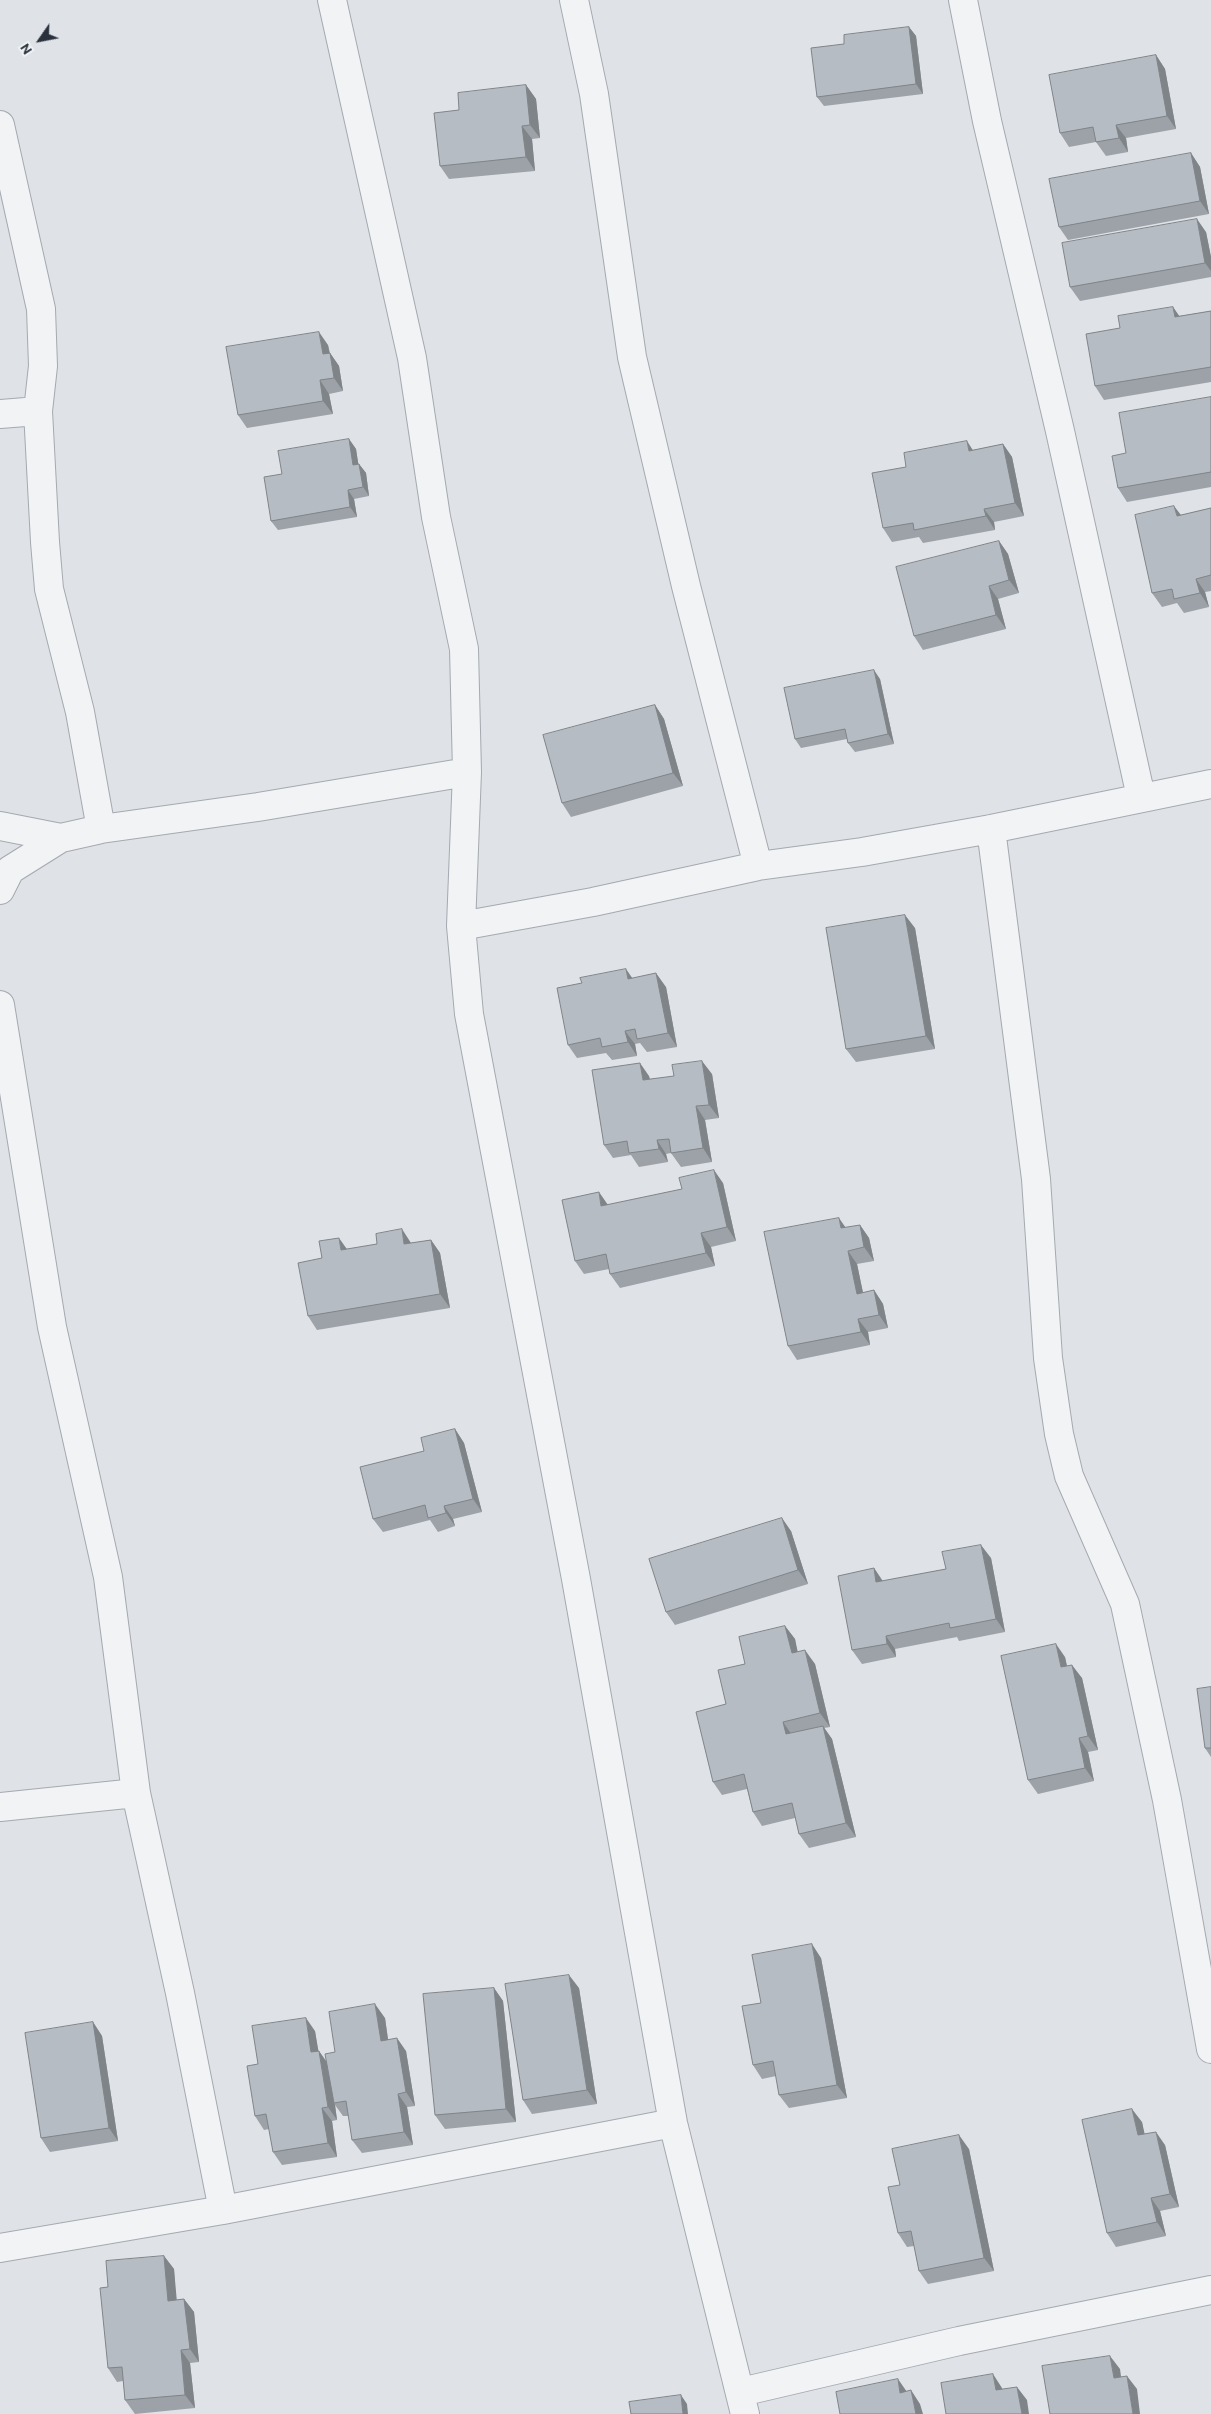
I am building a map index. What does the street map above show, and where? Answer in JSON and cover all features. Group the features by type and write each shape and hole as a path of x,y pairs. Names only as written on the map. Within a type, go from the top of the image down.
{"street":[{"path":"332,0 412,358 436,517 464,650 467,772 462,926 468,1014 574,1570 673,2123 743,2403 959,2342 1211,2290"},
{"path":"574,0 594,94 632,357 686,586 758,866"},
{"path":"963,0 987,121 1060,431 1141,797"},
{"path":"0,125 41,309 43,366 38,411 44,533 49,589 80,712 101,829"},
{"path":"0,414 38,411"},
{"path":"0,890 10,870 61,838 101,829 258,807 467,772"},
{"path":"462,926 593,902 758,866 862,852 991,829 1211,784"},
{"path":"0,826 61,838"},
{"path":"991,829 1036,1179 1048,1358 1059,1434 1069,1476 1125,1604 1167,1800 1211,2049"},
{"path":"0,1005 52,1327 108,1577 136,1793 182,2002 223,2210"},
{"path":"0,1807 136,1793"},
{"path":"0,2248 223,2210 673,2123"}],"building":[{"path":"909,27 916,84 817,97 811,48 844,44 844,35"},
{"path":"1156,55 1167,116 1116,125 1119,138 1096,142 1093,127 1060,133 1049,75"},
{"path":"526,85 530,125 522,126 526,157 440,166 434,113 459,110 458,93"},
{"path":"1191,153 1200,201 1059,227 1049,179"},
{"path":"1197,219 1205,263 1070,287 1062,243"},
{"path":"1173,307 1175,317 1211,311 1211,367 1095,386 1086,334 1120,328 1118,316"},
{"path":"319,332 323,354 330,353 334,378 320,380 323,401 238,415 226,347"},
{"path":"1211,397 1211,472 1118,488 1112,456 1126,453 1119,413"},
{"path":"349,439 353,465 359,464 363,487 348,490 350,507 271,521 264,477 282,474 278,451"},
{"path":"967,441 969,451 1003,444 1015,503 984,509 986,516 914,530 913,523 883,528 872,473 906,467 904,453"},
{"path":"1174,506 1177,516 1211,508 1211,575 1196,579 1200,593 1174,599 1172,589 1152,593 1135,515"},
{"path":"999,541 1009,580 989,586 996,615 914,636 896,567"},
{"path":"874,670 888,734 848,743 845,729 795,739 784,688"},
{"path":"655,705 673,773 562,803 543,735"},
{"path":"905,915 926,1036 846,1049 826,928"},
{"path":"626,969 628,979 656,973 668,1033 637,1039 635,1029 625,1031 628,1042 602,1047 600,1038 568,1045 557,988 582,983 580,978"},
{"path":"702,1061 709,1105 696,1106 703,1148 671,1153 669,1139 657,1140 659,1149 629,1153 627,1141 604,1145 592,1070 640,1063 643,1080 674,1076 672,1065"},
{"path":"714,1170 727,1227 701,1233 706,1253 610,1274 606,1254 575,1261 562,1200 599,1192 601,1206 682,1189 679,1178"},
{"path":"839,1218 841,1228 860,1225 864,1247 848,1251 857,1294 874,1290 879,1315 858,1319 861,1332 788,1346 764,1232"},
{"path":"402,1229 404,1244 431,1240 440,1294 308,1316 298,1263 322,1258 319,1241 339,1238 341,1250 377,1244 376,1234"},
{"path":"455,1429 473,1499 444,1506 446,1513 428,1518 425,1505 373,1519 360,1467 424,1451 421,1438"},
{"path":"782,1518 798,1570 666,1612 649,1559"},
{"path":"981,1545 996,1619 950,1628 949,1623 886,1636 887,1644 852,1650 838,1576 874,1568 876,1582 946,1569 942,1552"},
{"path":"785,1626 792,1653 805,1650 820,1713 783,1722 786,1734 823,1726 846,1823 799,1834 792,1803 753,1812 744,1774 713,1782 696,1712 726,1704 718,1670 745,1664 739,1637"},
{"path":"1056,1644 1061,1667 1072,1665 1088,1736 1079,1738 1085,1768 1028,1780 1001,1656"},
{"path":"1211,1687 1211,1748 1205,1748 1197,1689"},
{"path":"812,1944 837,2085 779,2095 773,2061 753,2065 742,2006 761,2003 752,1955"},
{"path":"569,1975 587,2090 523,2100 505,1984"},
{"path":"494,1988 506,2109 435,2115 423,1994"},
{"path":"375,2004 381,2041 397,2038 406,2092 398,2094 404,2132 352,2140 346,2101 334,2103 325,2054 335,2052 329,2012"},
{"path":"306,2018 311,2052 319,2051 328,2107 322,2108 328,2143 273,2152 266,2114 255,2116 247,2066 258,2064 252,2026"},
{"path":"93,2022 109,2128 41,2138 25,2033"},
{"path":"1132,2109 1138,2135 1156,2132 1170,2194 1151,2198 1157,2222 1107,2233 1082,2120"},
{"path":"959,2135 984,2258 919,2271 911,2231 898,2233 888,2187 900,2185 892,2149"},
{"path":"164,2256 168,2301 184,2299 190,2349 181,2350 185,2395 125,2400 122,2367 108,2368 100,2288 108,2287 106,2261"},
{"path":"1110,2356 1114,2378 1127,2376 1133,2414 1050,2414 1042,2366"},
{"path":"993,2374 996,2390 1017,2387 1022,2414 946,2414 941,2383"},
{"path":"898,2379 900,2393 911,2390 916,2414 840,2414 836,2392"},
{"path":"681,2395 683,2414 631,2414 629,2402"}]}
